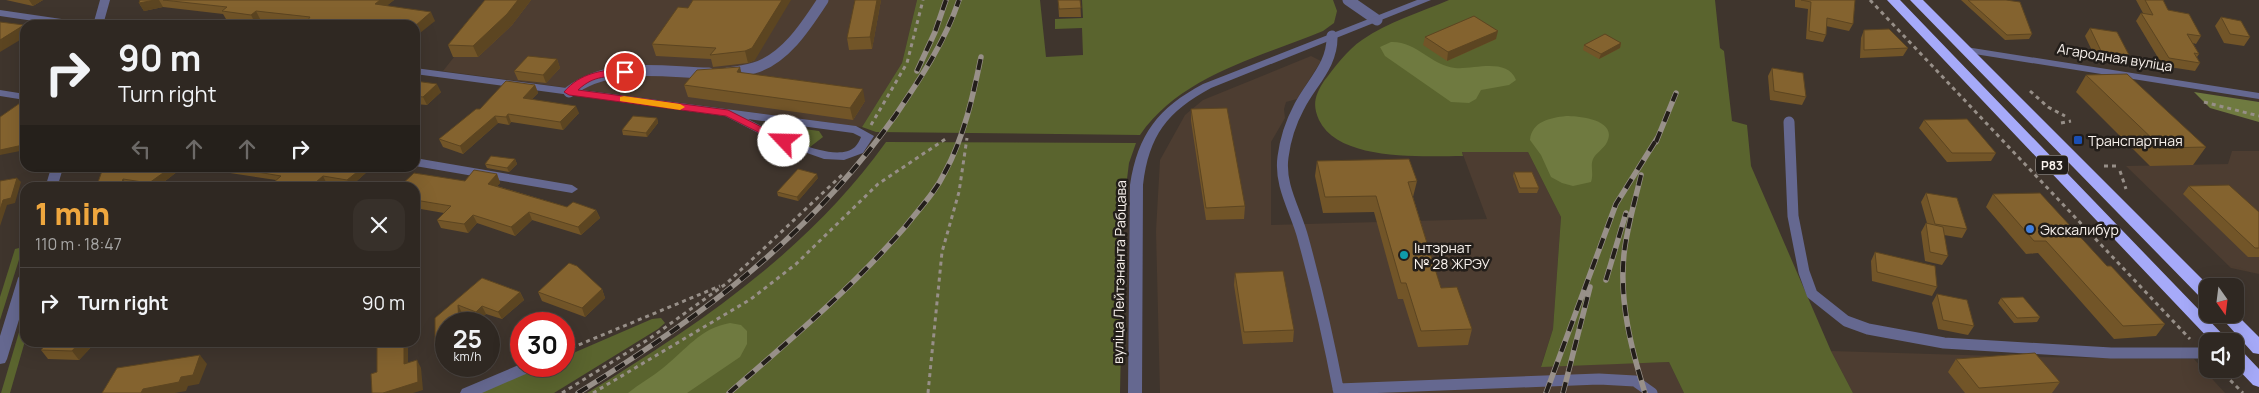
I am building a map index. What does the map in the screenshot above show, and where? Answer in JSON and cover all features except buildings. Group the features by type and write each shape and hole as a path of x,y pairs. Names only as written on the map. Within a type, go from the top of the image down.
{"highway":[{"name":"Р83","path":"1893,0 2214,333"},
{"name":"Р83","path":"1916,0 2058,141 2199,286"},
{"path":"2235,323 2259,348"},
{"path":"2244,364 2259,380"}],"street":[{"path":"99,20 105,0"},
{"name":"вуліца Лейтэнанта Рабцава","path":"1135,393 1136,207 1138,175 1148,140 1167,114 1192,94 1233,74 1426,0"},
{"path":"0,13 48,20"},
{"name":"Агародная вуліца","path":"1966,50 2259,96"},
{"path":"420,72 856,130 866,133 867,139 856,151 841,156 823,155 805,151 728,113"},
{"path":"0,93 20,96"},
{"path":"420,163 572,189"},
{"path":"0,359 20,294"},
{"path":"467,393 510,375"}],"lane":[{"path":"569,92 584,79 611,72 724,73 758,67 779,54 823,0"},
{"path":"1348,0 1377,20"},
{"path":"1332,36 1332,45 1328,58 1298,108 1282,169 1286,194 1304,237 1339,391 1599,379 1635,381 1652,393"},
{"path":"1789,122 1792,216 1804,272 1812,294 1846,321 1868,329 1944,343 2112,353 2199,353"}],"path":[{"path":"866,133 907,63 923,0"},
{"path":"1870,0 2199,347"},
{"path":"593,393 767,287 796,264 878,184 947,138"},
{"path":"928,393 942,252 959,192 967,138"},
{"path":"562,393 649,339 728,283 844,173"},
{"path":"575,346 728,283"},
{"path":"2228,378 2243,393"}],"shaded area":[{"path":"499,0 917,0 902,63 862,127 443,71"},
{"path":"1311,56 1321,61 1297,99 1286,102 1284,109 1285,118 1271,142 1271,225 1487,219 1462,152 1528,152 1561,217 1553,329 1541,366 1669,362 1684,393 1160,393 1156,231 1160,160 1185,115 1203,100"},
{"path":"2232,151 2259,151 2259,274 2231,268 2126,166 2228,164"},
{"path":"1831,351 2031,357 2194,359 2199,364 2199,378 2211,378 2225,393 1853,393"}],"green space":[{"path":"917,0 1040,0 1046,57 1083,55 1082,28 1055,29 1055,19 1083,18 1082,0 1333,0 1337,11 1334,23 1323,31 1248,60 1199,83 1177,97 1157,114 1140,135 876,132 862,127 902,63"},
{"path":"1449,0 1715,0 1720,48 1724,51 1732,121 1747,125 1751,166 1831,351 1853,393 1684,393 1669,362 1541,367 1553,329 1561,217 1528,152 1462,152 1463,156 1406,156 1363,150 1344,143 1329,134 1319,120 1316,110 1315,105 1318,91 1324,81 1357,44 1394,23"},
{"path":"1391,42 1408,45 1446,66 1462,68 1489,66 1505,69 1512,73 1516,80 1509,85 1481,90 1476,99 1469,103 1451,102 1385,56 1380,47"},
{"path":"2194,92 2259,102 2259,122 2210,108"},
{"path":"1566,116 1596,121 1608,130 1609,136 1606,144 1593,159 1591,182 1573,186 1551,177 1541,155 1530,140 1531,134 1538,125 1548,119"},
{"path":"768,124 819,131 823,137 810,147 804,148 761,126"},
{"path":"886,142 1136,143 1129,163 1124,203 1120,393 587,393 711,312 787,251 823,217 856,181"},
{"path":"20,248 20,257 0,320 0,297 15,249"},
{"path":"661,318 665,323 554,393 479,393 516,377 575,377 575,352 652,319"},
{"path":"730,323 741,325 747,331 747,344 740,357 687,393 628,393 663,368 702,335 719,326"},
{"path":"20,329 20,347 23,347 10,393 1,393"}],"railway":[{"path":"917,71 935,32 946,0"},
{"path":"578,393 624,364 711,303 790,237 826,200 862,160 923,74 947,31 959,0"},
{"path":"729,393 820,313 864,271 905,227 932,194 958,145 981,57"},
{"path":"1656,142 1676,93"},
{"path":"1546,393 1616,204 1658,137"},
{"path":"1641,175 1625,244 1623,289 1627,324 1645,393"},
{"path":"1606,280 1626,213"},
{"path":"1563,393 1590,287"}],"slow traffic":[{"path":"624,99 680,107"}],"place":[{"name":"Транспартная","path":"2078,140"},
{"name":"Экскалибур","path":"2030,229"},
{"name":"Інтэрнат № 28 ЖРЭУ","path":"1404,255"}],"route":[{"path":"625,72 611,72 584,79 569,92 728,113 784,141"}]}
